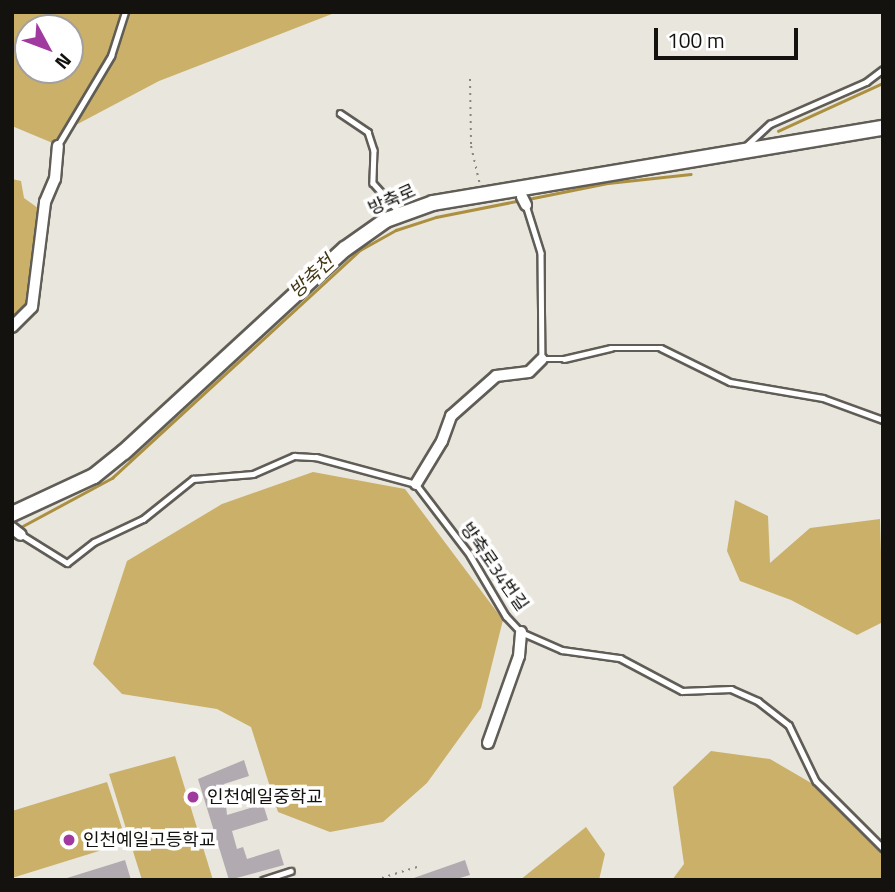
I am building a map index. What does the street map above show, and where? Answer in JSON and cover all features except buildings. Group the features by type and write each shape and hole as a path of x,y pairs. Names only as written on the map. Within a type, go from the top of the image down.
{"street":[{"name":"방축로","path":"12,514 61,494 104,468 345,249 401,214 433,203 483,195 521,197 739,152 883,128"},
{"path":"12,327 32,307 45,202 55,179 58,146"},
{"path":"416,484 442,441 451,416 496,376 529,372 542,359"},
{"path":"12,527 21,535"},
{"path":"488,743 519,656 521,632"}],"lane":[{"path":"58,146 111,56 125,12"},
{"path":"739,152 770,124 866,82 883,69"},
{"path":"340,113 368,132 374,150 373,183 401,214"},
{"path":"521,197 541,253 542,359 564,359 611,348 661,348 730,382 823,398 883,420"},
{"path":"21,535 67,563 94,542 144,520 193,479 253,474 294,456 316,457 416,484"},
{"name":"방축로34번길","path":"416,484 470,555 506,616 521,632 562,650 620,658 682,691 731,689 758,701 789,725 816,781 883,848"},
{"path":"263,880 291,871"}],"path":[{"path":"470,79 471,146 483,195"},
{"path":"375,880 416,867"}],"shaded area":[{"path":"12,12 337,12 159,81 72,127 55,144 12,126"},
{"path":"12,179 21,181 24,198 42,211 30,302 12,324"},
{"path":"313,472 405,489 503,620 481,708 427,783 383,822 330,832 278,812 251,727 217,709 122,694 93,664 127,561 222,504"},
{"path":"735,500 768,516 770,563 810,528 880,519 883,622 857,635 791,600 740,581 727,551"},
{"path":"711,751 770,759 818,787 883,854 883,880 672,880 684,864 673,787"},
{"path":"175,756 213,880 142,880 109,774"},
{"name":"인천예일고등학교","path":"107,782 122,828 111,831 115,846 12,878 12,811"},
{"path":"586,827 605,854 599,880 520,880"}],"waterway":[{"name":"방축천","path":"778,131 883,83"},
{"name":"방축천","path":"528,199 608,183 691,174"},
{"name":"방축천","path":"19,528 112,478 360,250 396,230 436,217 522,200"}],"place":[{"name":"인천예일중학교","path":"193,797"},
{"name":"인천예일고등학교","path":"69,840"}]}
